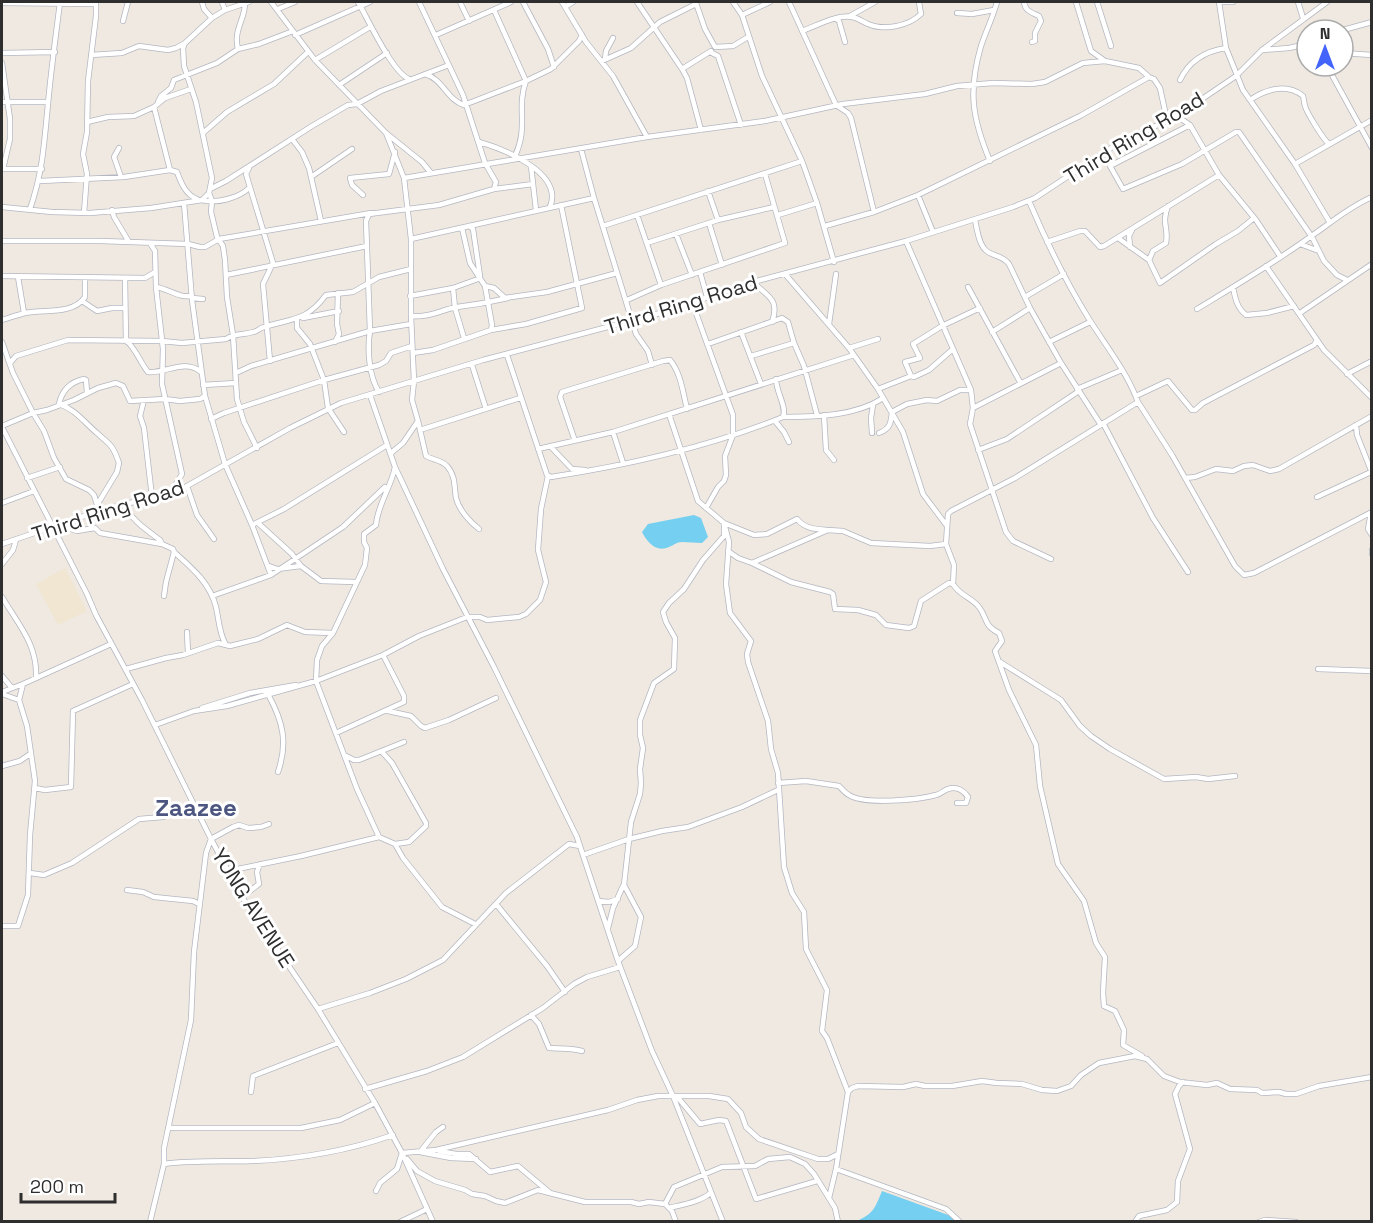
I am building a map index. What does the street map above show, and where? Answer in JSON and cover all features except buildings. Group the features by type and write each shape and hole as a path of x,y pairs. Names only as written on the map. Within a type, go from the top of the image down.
{"street":[{"path":"123,21 128,2"},
{"path":"202,2 212,18"},
{"path":"222,2 225,10"},
{"path":"91,55 122,53 139,46 168,50 185,43 212,18 225,10 247,2"},
{"path":"237,49 236,39 247,2"},
{"path":"271,2 315,60 386,133 422,162 431,173"},
{"path":"278,9 295,2"},
{"path":"87,122 108,117 134,116 154,106 171,88 174,80 217,63 237,49 294,33 359,3 370,2"},
{"path":"419,2 436,34 465,104 485,163 496,182 494,189"},
{"path":"460,2 469,21"},
{"path":"436,34 511,2"},
{"path":"523,2 548,49 554,67"},
{"path":"562,2 582,35 603,60 647,137"},
{"path":"565,7 573,2"},
{"path":"639,2 682,69 701,130"},
{"path":"603,60 631,48 660,22 695,2 715,47"},
{"path":"733,2 742,15 762,76 802,161 818,203 834,262"},
{"path":"742,15 770,2"},
{"path":"789,2 836,105 848,113 854,125 874,212"},
{"path":"802,31 850,16 875,2"},
{"path":"850,16 869,25 885,27 898,25 916,19 921,14 919,2"},
{"path":"990,161 976,118 972,84 982,45 997,2"},
{"path":"1024,2 1029,11 1039,16 1041,21 1035,33 1035,41 1032,42"},
{"path":"1076,2 1091,51 1106,61"},
{"path":"1097,2 1111,46"},
{"path":"1233,2 1219,2 1226,48 1236,76 1295,164 1329,221"},
{"path":"1298,2 1303,18"},
{"name":"Third Ring Road","path":"1303,18 1326,2"},
{"path":"2,3 96,3 83,158 87,174 84,213"},
{"path":"30,209 42,169 60,3"},
{"path":"359,3 370,27 387,53 403,77 409,79"},
{"path":"494,10 526,81 521,96 523,134 517,157"},
{"path":"957,13 972,14 994,10"},
{"path":"836,19 839,21 845,42"},
{"path":"1355,27 1371,22"},
{"name":"Third Ring Road","path":"2,544 54,525 187,486 328,408 414,381 633,321 753,282 906,241 1029,201 1117,144 1177,116 1236,76 1262,50 1295,24"},
{"path":"315,60 370,27"},
{"path":"425,74 438,81 456,102 465,104 526,81 554,67 582,35"},
{"path":"682,69 715,47 733,46 748,37"},
{"path":"603,60 613,38"},
{"path":"185,43 183,55 212,178 211,212 223,246 233,335 237,399 244,422 257,448"},
{"path":"1262,50 1295,47"},
{"path":"1180,80 1184,72 1199,57 1212,50 1226,48"},
{"path":"2,53 55,52"},
{"path":"202,133 227,112 274,84 308,52"},
{"path":"710,52 718,56 741,125"},
{"path":"339,85 387,53"},
{"path":"1355,54 1371,55"},
{"path":"404,178 517,157 741,125 836,105 925,94 972,84 1032,84 1045,81 1083,63 1106,61 1139,68 1154,79 1160,88 1167,120"},
{"path":"2,63 4,102 10,119 10,139 2,169 42,169"},
{"path":"2,207 84,213 201,200 210,191 243,173 250,166 348,105 357,104 409,79 449,65"},
{"path":"825,226 874,212 918,195 1080,116 1149,77"},
{"path":"1334,78 1371,148"},
{"path":"158,102 191,89"},
{"path":"1250,100 1270,89 1290,89 1298,92 1303,96 1305,108 1320,135 1329,144"},
{"path":"4,102 48,102"},
{"path":"154,106 170,170"},
{"path":"1177,116 1190,125 1219,175 1254,218 1280,256"},
{"path":"1295,164 1371,120"},
{"path":"200,123 212,124"},
{"path":"1190,125 1110,166 1123,189 1150,176 1167,171 1236,132 1242,134 1312,237 1324,261 1332,270 1347,280"},
{"path":"386,133 404,178 411,239 410,296 414,381 412,400 426,456 441,461 451,471 457,500 471,523 479,529"},
{"path":"292,139 302,152 311,177 321,221"},
{"path":"479,142 517,157 531,166 551,187 550,207"},
{"path":"119,148 114,157 121,177"},
{"path":"311,177 352,149"},
{"path":"581,149 636,334 648,351 652,365"},
{"path":"363,195 352,185 350,178 389,174 395,152"},
{"path":"603,226 802,161"},
{"path":"531,166 536,210"},
{"path":"40,181 121,177 170,170 177,172 183,186 193,198 201,200 212,201 240,196 249,188"},
{"path":"243,173 265,233 273,263 263,284 270,361"},
{"path":"627,300 661,285 785,243 765,174"},
{"path":"1047,242 1085,231 1100,247 1132,230 1219,175"},
{"path":"2,241 129,242 188,244 205,247 219,240 371,213 439,205 494,189 533,184"},
{"path":"708,191 718,220"},
{"path":"918,195 933,232"},
{"path":"1197,309 1312,237 1329,221 1371,197"},
{"path":"411,239 594,198"},
{"path":"1029,201 1047,242 1090,322 1122,370 1138,402 1235,566 1244,575 1254,573 1371,512"},
{"path":"184,203 192,297 205,396 225,464 255,524 271,575"},
{"path":"778,215 818,203"},
{"path":"413,353 433,350 491,328 497,330 580,310 582,306 578,282 561,205"},
{"path":"1149,260 1153,251 1166,243 1164,216 1168,206"},
{"path":"647,243 718,220 774,207"},
{"path":"112,210 129,242"},
{"path":"371,213 366,221 369,339 374,386 379,392"},
{"path":"637,215 661,285"},
{"path":"1118,238 1149,260 1162,283 1254,218"},
{"path":"975,220 979,238 985,249 1010,264 1030,308 1061,363 1102,424 1153,518 1188,572"},
{"path":"709,223 722,265"},
{"path":"469,226 473,229 475,236 480,276"},
{"path":"462,228 470,263 485,286 491,328"},
{"path":"1130,247 1129,236 1132,230"},
{"path":"676,234 692,275"},
{"path":"906,241 971,390 970,424 1006,532 1013,541 1051,559"},
{"path":"150,243 155,252 162,340 162,384 182,474 171,492"},
{"path":"155,252 162,244"},
{"path":"1300,244 1319,250"},
{"path":"226,275 367,246"},
{"path":"1300,313 1371,264"},
{"path":"1266,266 1324,350 1371,398"},
{"path":"1366,268 1371,270"},
{"path":"344,432 328,408 324,380 312,350 297,328 299,319 315,309 326,295 353,292 368,282 411,269"},
{"path":"2,276 145,278 155,272"},
{"path":"411,316 426,316 455,308 548,292 617,273"},
{"path":"700,273 707,297"},
{"path":"784,274 849,348 878,389 903,432 922,494 948,527"},
{"path":"829,324 836,274"},
{"path":"1025,297 1064,274"},
{"path":"410,296 453,288 478,279 480,276"},
{"path":"18,277 24,313"},
{"path":"2,320 24,313 76,306 85,297 85,277"},
{"path":"124,278 126,341"},
{"path":"753,282 773,300 776,310 772,322"},
{"path":"485,286 494,288 509,298"},
{"path":"156,287 165,288 180,296 203,299"},
{"path":"968,287 1020,382"},
{"path":"1233,287 1235,300 1246,315 1268,313 1294,306"},
{"path":"453,288 455,308 464,338"},
{"path":"335,342 339,334 338,293"},
{"path":"82,301 97,311 124,308"},
{"path":"692,302 732,415 733,435 725,456 726,475 706,508"},
{"path":"911,376 905,362 920,357 913,344 980,308"},
{"path":"992,332 1030,308"},
{"path":"10,363 16,356 68,340 198,342 226,339 233,335 255,332 299,319 339,311"},
{"path":"708,344 783,318 788,322 818,415"},
{"path":"1049,342 1090,322"},
{"path":"236,373 370,332 411,324"},
{"path":"741,332 761,384"},
{"path":"849,348 878,339"},
{"path":"1136,396 1168,381 1192,410 1195,410 1314,345 1317,340"},
{"path":"126,341 132,344 137,357 148,372 157,373 174,367 193,367 201,372"},
{"path":"2,342 33,412 44,431 54,458 66,479 89,490 94,495 99,511"},
{"path":"751,356 794,343"},
{"path":"211,419 224,412 372,367 386,361 391,353 412,346"},
{"path":"878,389 911,376 922,375 953,349"},
{"path":"7,353 16,356"},
{"path":"194,711 268,696 316,681 383,655 419,636 467,617 480,617 487,620 519,617 533,608 540,600 547,578 538,550 541,508 548,476 507,355"},
{"path":"538,449 613,432 854,355"},
{"path":"574,441 560,397 562,392 571,387 670,360 680,381 687,409"},
{"path":"1347,374 1371,361"},
{"path":"972,408 1061,363"},
{"path":"472,365 486,409"},
{"path":"978,450 1007,439 1078,390 1122,370"},
{"path":"59,404 61,396 72,382 86,380 87,393"},
{"path":"776,380 776,389 785,412 783,417"},
{"path":"2,427 33,412 47,410 98,388 119,383 123,386 129,400 165,399 176,402 200,399 205,396"},
{"path":"203,385 236,383"},
{"path":"892,412 907,404 927,400 937,401 960,390 971,390"},
{"path":"370,395 395,467 584,855 620,967 651,1051 673,1097 723,1221"},
{"path":"420,430 520,398"},
{"path":"548,476 594,471 680,451 783,417 824,415 873,405 883,398"},
{"path":"144,400 141,423 144,428 152,497"},
{"path":"1138,402 1015,478 951,511 948,514 946,544 954,565 953,584 957,592 978,606 988,628 999,633 1002,641 995,651 1009,690 1035,745 1040,786 1058,864 1084,901 1096,943 1105,957 1102,993 1104,1006 1115,1011 1124,1030 1124,1045 1151,1062 1164,1076 1183,1082 1217,1083 1230,1089 1257,1090 1269,1094 1279,1092 1296,1094 1319,1086 1371,1077"},
{"path":"59,404 66,406 108,442 119,463 117,472 97,505"},
{"path":"872,433 873,405"},
{"path":"879,433 886,431 891,424 892,412"},
{"path":"669,414 699,501 724,523 754,535 767,534 797,519 811,529 843,531 871,543 930,546 946,544"},
{"path":"824,415 826,450 834,460"},
{"path":"1185,478 1195,477 1216,469 1233,471 1253,465 1270,471 1278,469 1371,416"},
{"path":"391,453 403,443 418,421"},
{"path":"775,421 789,442"},
{"path":"1317,497 1371,473 1356,426"},
{"name":"YONG AVENUE","path":"2,427 242,897 318,1009 375,1103 402,1153 433,1221"},
{"path":"613,432 623,463"},
{"path":"255,524 387,445"},
{"path":"550,446 572,469 594,471"},
{"path":"27,478 60,467"},
{"path":"212,596 271,575 343,527 393,479 395,467"},
{"path":"379,837 316,681 319,653 327,638 333,633 367,557 364,534 376,525 377,511 388,484"},
{"path":"187,486 197,515 214,539"},
{"path":"2,502 34,491"},
{"path":"123,504 129,515 162,544"},
{"path":"1371,512 1368,529 1371,535"},
{"path":"724,523 729,542 726,584 729,613 751,641 747,654 748,662 768,721 771,749 778,773 784,867 792,893 804,912 805,945 827,990 822,1031 827,1038 848,1092 829,1198"},
{"path":"608,928 613,908 624,885 629,839 641,783 643,748 640,720 654,683 674,669 675,638 663,612 684,589 703,560 724,536 724,523"},
{"path":"255,524 321,581 356,582"},
{"path":"54,525 77,531 95,528 100,533 170,546 204,581 212,596 221,636 226,645"},
{"path":"752,563 828,530"},
{"path":"2,564 13,550 16,540"},
{"path":"728,551 738,558 791,582 830,592 833,594 834,609 858,610 876,615 886,625 897,627 914,626 921,602 949,583 953,584"},
{"path":"164,596 174,552"},
{"path":"269,566 279,569 301,566"},
{"path":"2,597 32,644 36,662 36,678"},
{"path":"126,669 218,643 230,646 258,639 287,625 305,632 333,633"},
{"path":"187,632 188,653"},
{"path":"2,693 111,644"},
{"path":"336,733 402,705 405,700 383,655"},
{"path":"1000,662 1061,700 1080,726 1091,736 1164,778 1209,779 1235,776"},
{"path":"1318,669 1371,671"},
{"path":"2,676 12,688"},
{"path":"2,926 15,927 21,921 28,895 30,873 30,835 35,788 27,726 19,700 23,684"},
{"path":"35,788 45,790 71,788 73,711 133,684"},
{"path":"155,724 250,693 304,685"},
{"path":"2,693 19,700"},
{"path":"268,696 280,716 283,732 282,759 278,772"},
{"path":"388,711 411,716 425,728 449,720 496,698"},
{"path":"344,755 359,760 404,742"},
{"path":"228,871 379,837 395,844 410,842 426,826 426,823 393,763 382,752"},
{"path":"2,766 21,761 30,754"},
{"path":"21,761 33,767"},
{"path":"778,783 806,781 839,786 846,794 859,799 890,801 937,795 947,789 957,789 968,797 966,803 957,803"},
{"path":"584,855 629,839 688,827 742,807 778,790"},
{"path":"30,873 44,875 72,863 139,819 163,817 174,811 196,808"},
{"path":"150,1221 164,1164 168,1128 191,1020 192,970 206,854 211,839 233,827 239,825 248,828 261,827 268,824"},
{"path":"395,844 437,902 475,924"},
{"path":"318,1009 379,989 443,960 506,893 569,844 580,846"},
{"path":"242,897 259,884 257,873 260,864"},
{"path":"618,961 635,946 641,917 624,885"},
{"path":"128,890 143,892 154,897 193,901 199,904"},
{"path":"193,901 200,895"},
{"path":"598,901 609,902 619,899"},
{"path":"496,904 547,966 565,992"},
{"path":"365,1089 427,1071 463,1057 554,1001 586,977 620,967"},
{"path":"531,1015 539,1024 549,1048 566,1047 582,1051"},
{"path":"251,1092 253,1076 338,1043"},
{"path":"848,1092 858,1086 903,1087 916,1084 952,1086 982,1081 1022,1083 1042,1090 1057,1091 1071,1086 1081,1075 1099,1063 1142,1056"},
{"path":"1135,1221 1138,1215 1167,1210 1177,1202 1178,1181 1190,1149 1175,1094 1183,1082"},
{"path":"402,1153 436,1150 608,1110 637,1100 673,1097 728,1099 741,1113 746,1127 759,1139 818,1159 828,1159 838,1154"},
{"path":"673,1097 679,1099 700,1124 726,1121 756,1199 817,1181"},
{"path":"168,1128 302,1128 340,1120 375,1103"},
{"path":"420,1152 435,1132 443,1127"},
{"path":"164,1164 252,1161 312,1155 349,1149 393,1135"},
{"path":"436,1150 456,1155 469,1154 490,1172 518,1166 551,1194"},
{"path":"420,1152 476,1160"},
{"path":"402,1153 417,1171 435,1181 505,1203 538,1190 585,1202 639,1204 649,1202 667,1206 703,1200 711,1192"},
{"path":"376,1191 380,1183 397,1169 402,1153"},
{"path":"667,1206 674,1187 722,1167 755,1166 768,1159 790,1157 805,1164 814,1174 835,1208 838,1221"},
{"path":"836,1169 946,1209 960,1221"},
{"path":"667,1206 676,1221"},
{"path":"400,1221 427,1209"},
{"path":"1260,1221 1296,1221"}],"shaded area":[{"path":"65,568 87,611 58,625 36,584"}],"water":[{"path":"694,515 701,518 708,537 702,543 680,542 660,549 649,543 642,532 648,524"},
{"path":"882,1191 951,1216 955,1221 855,1222 873,1210"}],"district":[{"name":"Zaazee","path":"196,808"}]}
